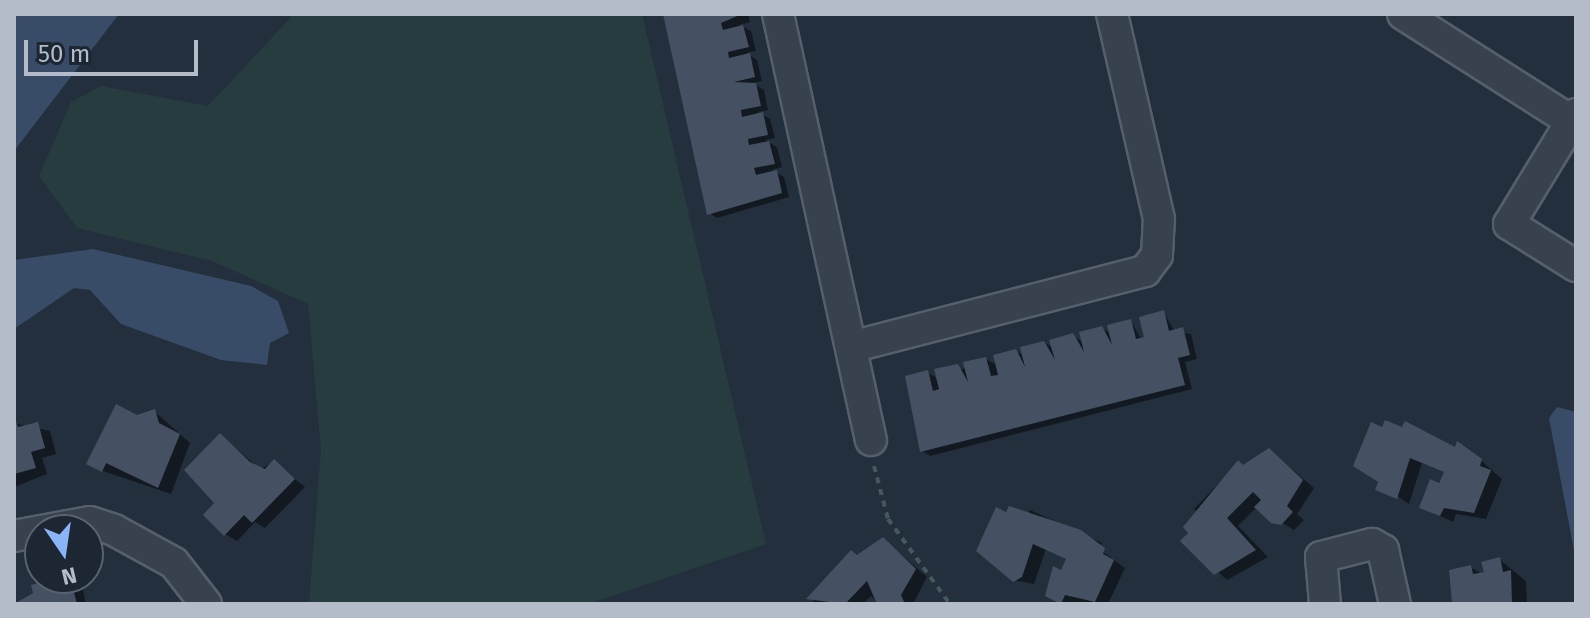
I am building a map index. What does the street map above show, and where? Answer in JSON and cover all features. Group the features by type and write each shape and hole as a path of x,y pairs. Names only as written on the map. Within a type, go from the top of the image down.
{"street":[{"path":"778,14 871,440"},
{"path":"851,347 1145,271 1157,255 1160,228 1112,14"},
{"path":"1403,14 1573,118 1509,224 1576,266"},
{"path":"14,536 90,522 114,530 174,563 206,604"},
{"path":"1325,604 1321,557 1372,544 1383,550 1395,604"}],"path":[{"path":"871,440 888,519 950,604"}],"green space":[{"path":"294,14 642,14 766,544 588,604 309,604 321,450 308,304 212,261 77,228 39,176 71,102 101,86 208,106"}],"water":[{"path":"14,14 119,14 14,151"},
{"path":"93,249 251,286 278,301 289,333 270,343 267,365 221,360 121,324 90,290 74,288 14,329 14,260"},
{"path":"1557,407 1576,412 1576,561 1549,418"}],"building":[{"path":"663,14 742,14 721,23 723,30 743,25 749,47 728,52 729,58 750,53 755,77 734,82 756,83 761,106 741,110 742,117 763,112 768,135 748,139 749,145 769,141 775,164 754,168 756,175 777,170 782,193 707,215"},
{"path":"1164,310 1169,331 1183,327 1190,355 1178,358 1185,385 920,452 905,376 928,370 933,391 939,389 934,369 958,364 968,382 963,362 986,357 991,376 998,375 993,355 1016,349 1025,367 1020,347 1044,341 1055,360 1049,340 1073,333 1084,352 1079,332 1102,326 1112,345 1107,325 1131,319 1136,339 1144,337 1139,317"},
{"path":"116,404 137,415 155,409 159,423 180,434 158,488 106,463 102,472 86,464"},
{"path":"14,415 18,427 38,422 45,448 31,452 36,468 14,474"},
{"path":"1385,420 1402,427 1405,421 1455,447 1457,441 1482,459 1480,466 1491,470 1474,513 1444,508 1440,516 1419,508 1430,479 1439,483 1444,472 1410,458 1397,499 1375,490 1378,482 1353,466 1371,422 1382,427"},
{"path":"220,433 250,462 265,469 274,459 295,479 252,523 244,515 224,536 203,515 214,503 184,470"},
{"path":"1269,448 1303,480 1287,506 1293,512 1281,525 1271,523 1254,507 1261,500 1253,492 1227,518 1256,550 1214,575 1180,541 1188,533 1183,527 1238,460 1243,465"},
{"path":"1009,506 1081,530 1105,548 1103,554 1114,560 1095,602 1065,595 1061,604 1045,596 1053,566 1061,570 1066,559 1033,544 1022,577 1013,582 976,551 996,507 1006,512"},
{"path":"883,537 916,569 901,595 905,604 877,604 867,581 845,604 806,599 851,550 857,555"},
{"path":"1500,557 1503,572 1511,570 1512,604 1452,603 1449,570 1471,565 1473,574 1484,572 1481,562"},
{"path":"31,594 74,594 77,604 14,604"}]}
